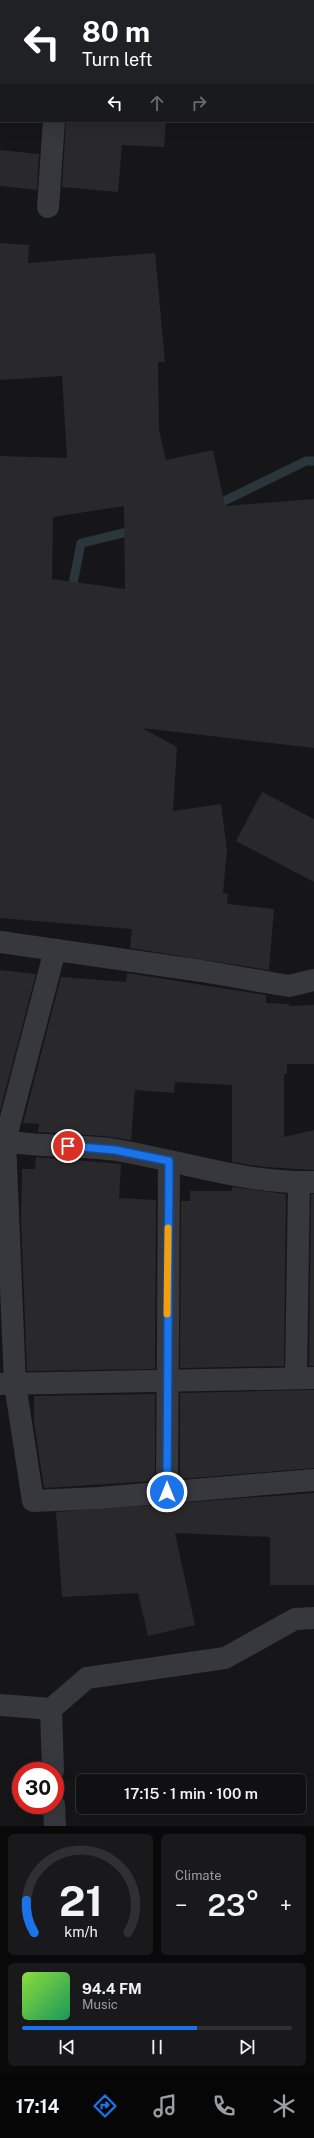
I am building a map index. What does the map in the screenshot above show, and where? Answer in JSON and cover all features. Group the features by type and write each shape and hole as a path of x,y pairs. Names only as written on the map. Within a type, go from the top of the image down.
{"street":[{"path":"48,207 54,122"},
{"path":"0,942 202,971 289,986 314,980"},
{"path":"55,950 2,1140 7,1384 34,1501 99,1498 314,1480"},
{"path":"2,1140 115,1150 242,1177 307,1182 305,1377 7,1384"},
{"path":"167,1492 166,1381 169,1161"},
{"path":"0,1705 51,1709 86,1678 225,1658 295,1619 314,1618"},
{"path":"51,1709 53,1762"},
{"path":"54,1814 55,1826"}],"building":[{"path":"66,122 166,122 164,147 122,145 118,192 62,187"},
{"path":"0,150 39,154 37,190 0,186"},
{"path":"0,243 29,245 28,263 155,253 165,362 158,362 159,430 166,460 213,450 225,506 314,499 314,748 142,728 177,747 173,811 221,804 227,850 223,893 228,894 227,904 274,909 269,970 130,948 132,929 0,918 0,456 67,458 62,376 0,380","holes":["124,506 125,589 52,579 53,517"]},
{"path":"262,792 314,819 314,882 236,841"},
{"path":"0,970 36,974 0,1111"},
{"path":"127,973 266,995 266,1003 290,1004 289,1006 314,1005 314,1064 287,1064 287,1074 284,1074 284,1137 314,1130 314,1170 265,1167 232,1162 232,1085 175,1082 174,1093 135,1090 131,1140 103,1136 38,1132 39,1124 23,1123 61,977 126,982"},
{"path":"36,1157 121,1164 119,1198 156,1200 155,1369 27,1371 21,1220 22,1169 35,1169"},
{"path":"232,1187 286,1194 284,1366 180,1368 181,1201 190,1201 190,1191 232,1191"},
{"path":"311,1194 314,1194 314,1366 309,1366"},
{"path":"314,1390 314,1468 180,1479 180,1393"},
{"path":"155,1394 155,1481 44,1488 34,1422 34,1396"},
{"path":"314,1493 314,1585 270,1585 270,1537 175,1533 195,1625 148,1636 138,1593 62,1597 56,1512"}],"waterway":[{"path":"214,506 306,461 314,461"},
{"path":"71,594 81,543 135,530"}],"slow traffic":[{"path":"167,1314 168,1228"}],"route":[{"path":"68,1146 115,1150 169,1161 166,1381 167,1492"}]}
